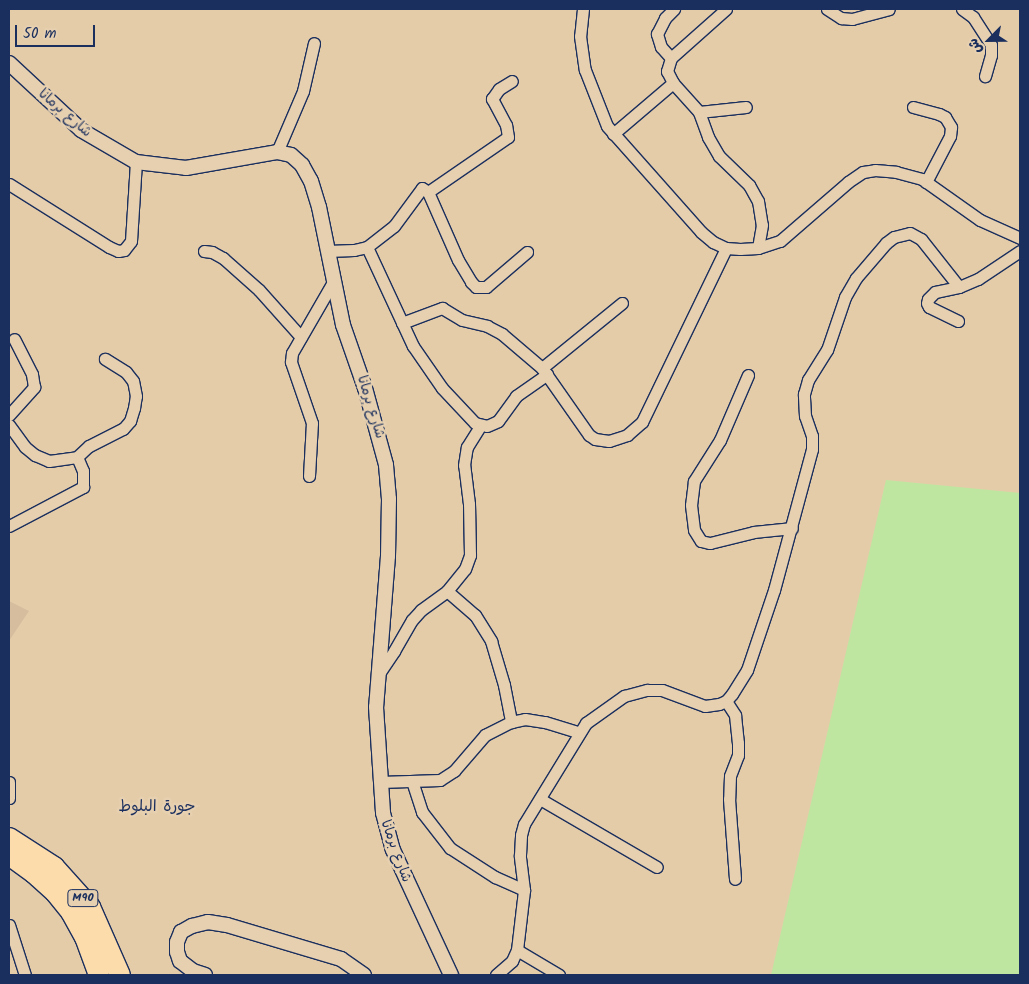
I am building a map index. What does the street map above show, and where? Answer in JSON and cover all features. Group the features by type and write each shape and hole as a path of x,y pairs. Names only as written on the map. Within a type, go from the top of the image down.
{"highway":[{"name":"M90","path":"12,848 55,892 71,912 85,937 99,975"},
{"name":"M90","path":"12,848 54,867 90,907 120,975"}],"street":[{"path":"583,9 580,36 585,70 602,116 613,134 701,232 713,242 726,248 758,248 780,241 848,182 863,172 875,170 896,172 926,182 980,220 1020,238"},
{"path":"671,58 661,47 657,34 665,18 674,9"},
{"path":"726,9 671,58 667,71 673,83 699,112 708,137 719,156 749,185 758,201 762,225 758,248"},
{"path":"828,9 841,18 852,19 889,9"},
{"path":"962,9 973,17 991,45 991,55 985,76"},
{"path":"277,152 303,91 314,43"},
{"name":"شارع برمانا","path":"9,63 81,130 136,162 186,168 277,152 291,155 302,165 311,182 343,325 368,397 386,465 389,499 388,556 376,707 383,813 389,837 450,975"},
{"path":"428,192 508,137 506,125 492,99 498,89 512,81"},
{"path":"613,134 673,83"},
{"path":"699,112 746,106"},
{"path":"913,107 945,117 951,127 950,136 926,182"},
{"path":"9,184 109,247 118,251 124,250 131,241 136,162"},
{"path":"327,251 354,250 367,247 394,226 422,188 428,192 458,260 476,287 486,287 526,252"},
{"path":"496,975 512,961 517,950 524,890 521,835 524,824 578,732 586,723 624,696 646,690 662,690 705,706 726,701 747,670 792,528 812,449 812,436 805,416 804,394 808,380 828,350 845,297 856,278 886,242 894,237 910,234 921,239 959,287"},
{"path":"367,247 402,323 427,368 469,418 480,426 487,426 498,421 516,396 622,303"},
{"path":"402,323 438,308 446,309 462,320 486,326 502,334 544,371 582,427 595,439 609,441 627,435 636,429 646,413 726,248"},
{"path":"958,321 929,308 927,303 935,292 959,287 984,275 1020,251"},
{"path":"204,252 212,252 223,258 259,290 301,337"},
{"path":"309,476 312,423 290,362 292,353 333,282"},
{"path":"9,415 34,387 32,374 14,339"},
{"path":"9,424 25,447 42,459 49,461 77,457 89,446 124,429 130,421 134,408 136,396 133,381 126,372 105,359"},
{"path":"748,375 720,440 694,481 691,505 694,530 701,541 710,543 761,530 792,528"},
{"path":"378,675 394,652 412,620 421,610 448,591 465,569 470,556 469,504 464,465 467,447 480,426"},
{"path":"9,526 83,487 83,471 77,457"},
{"path":"448,591 475,615 491,641 504,686 511,722"},
{"path":"726,701 735,715 738,742 738,755 730,776 729,799 735,879"},
{"path":"380,782 432,782 448,777 485,735 511,722 525,719 539,721 566,727 578,732"},
{"path":"412,781 422,812 450,848 495,877 524,890"},
{"path":"9,782 9,798"},
{"path":"540,799 657,867"},
{"path":"205,975 193,971 180,960 176,952 181,932 192,926 208,922 341,959 364,975"},
{"path":"9,925 25,975"},
{"path":"517,950 559,975"}],"shaded area":[{"path":"9,601 29,611 9,641"}],"green space":[{"path":"886,480 1020,493 1020,975 771,975"}],"district":[{"name":"جورة البلوط","path":"157,807"}]}
